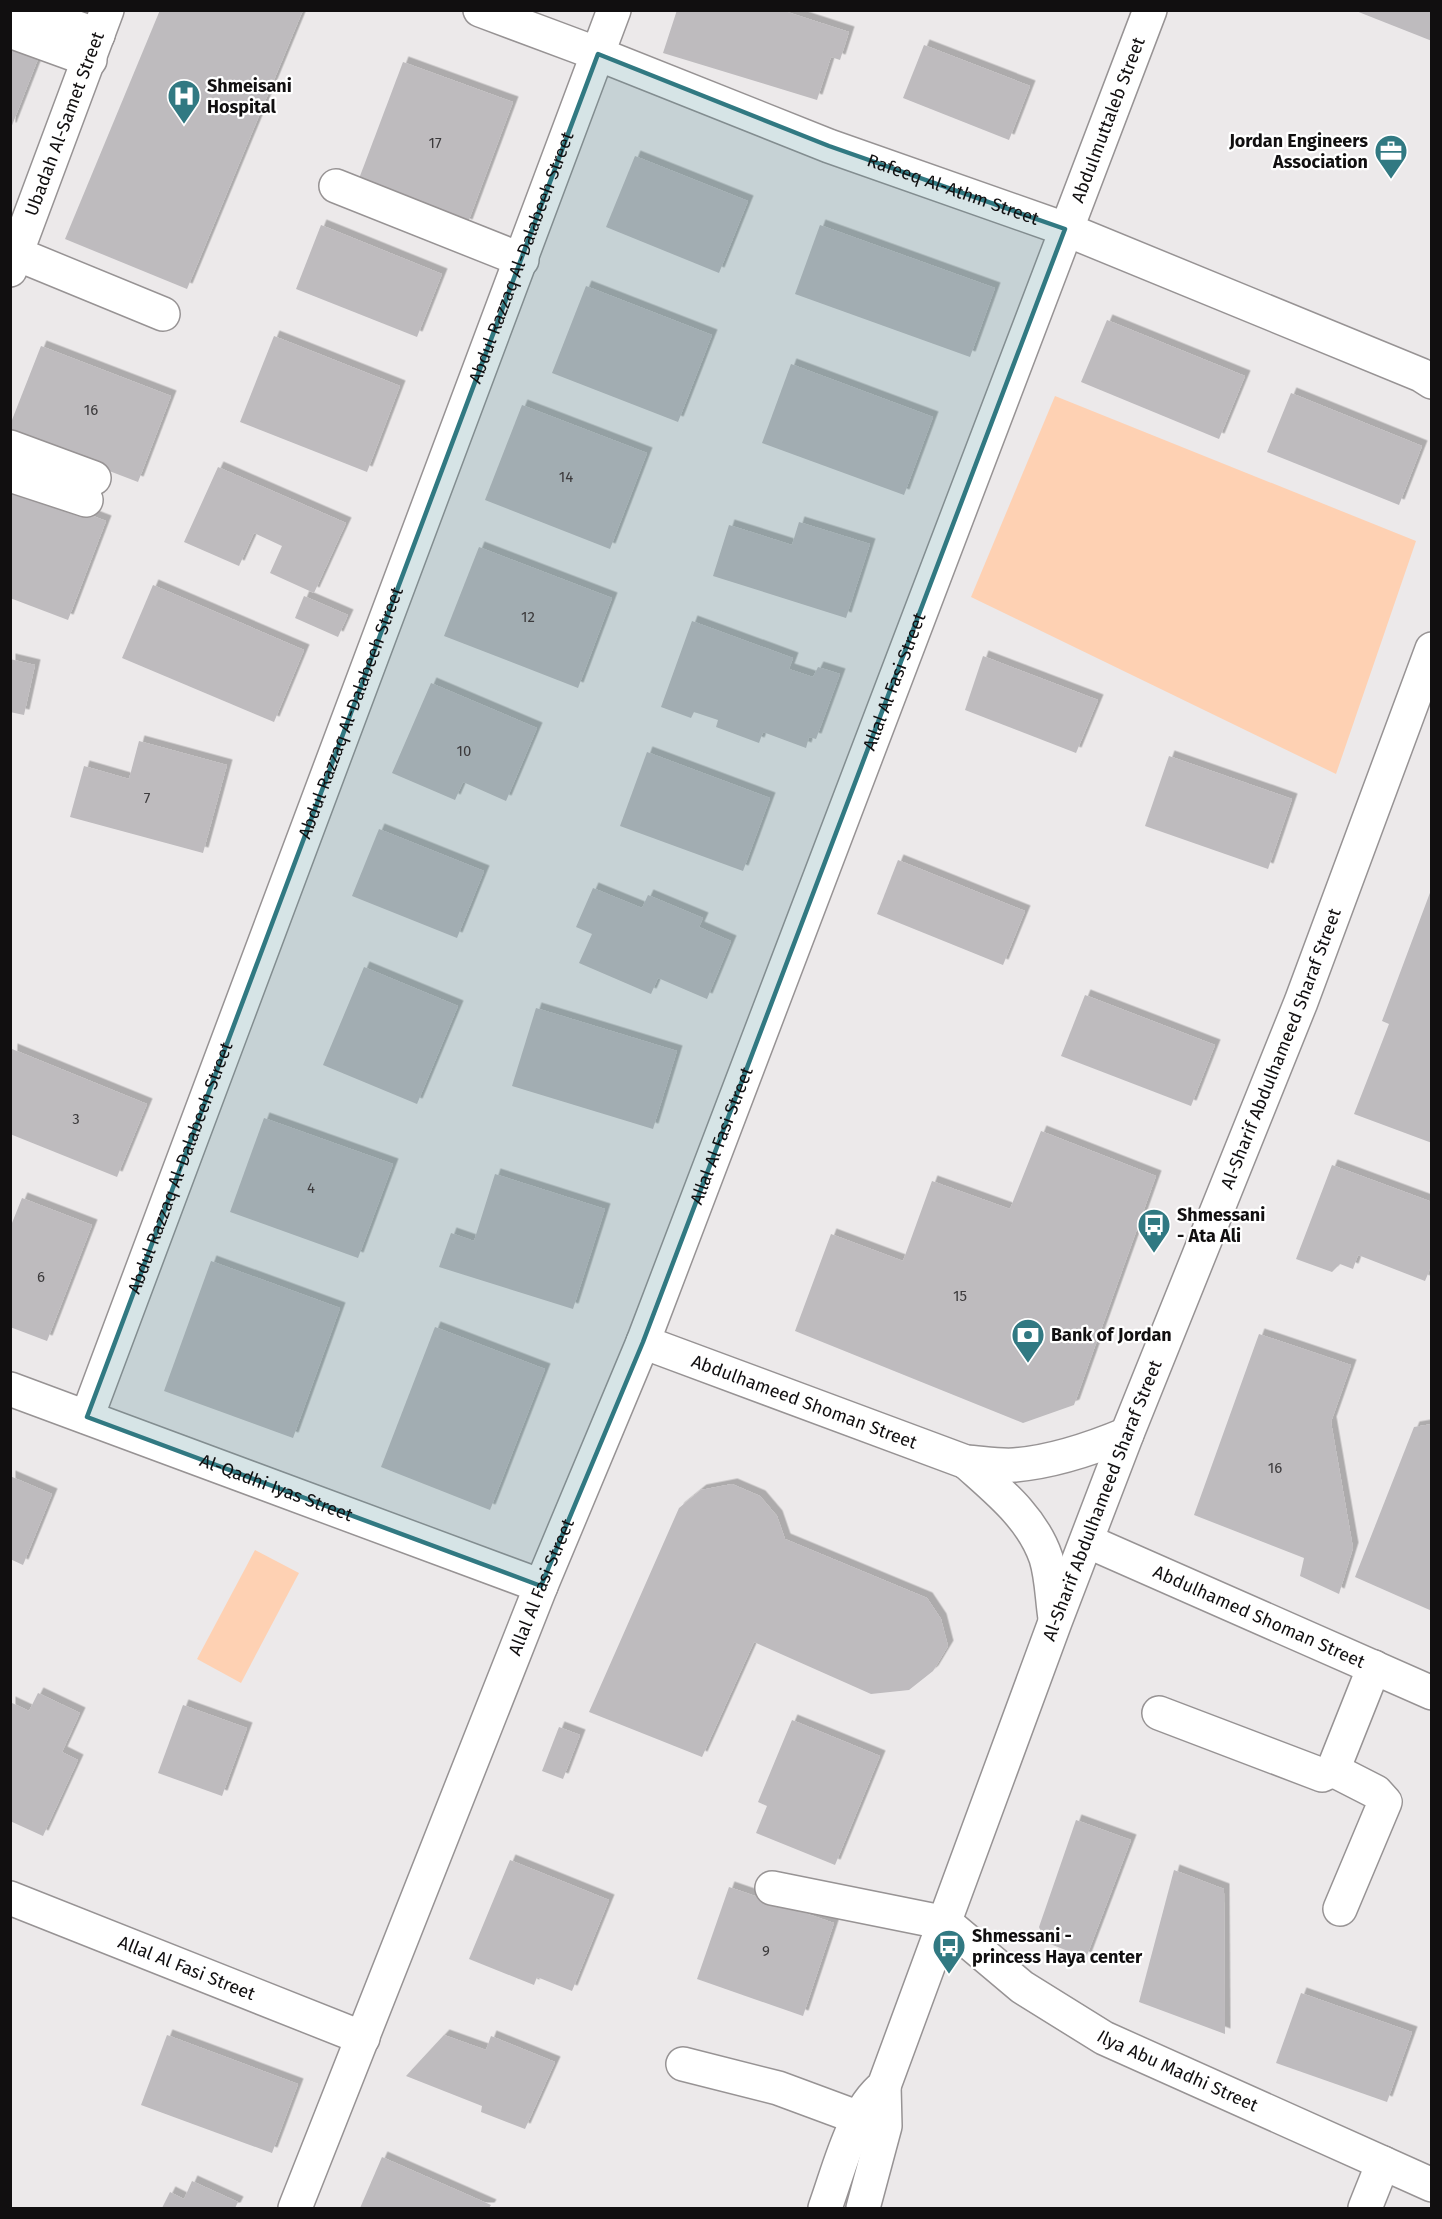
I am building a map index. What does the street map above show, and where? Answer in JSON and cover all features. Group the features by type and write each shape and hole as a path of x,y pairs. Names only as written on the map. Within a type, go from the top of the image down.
{"street":[{"path":"25,10 98,35"},
{"name":"Rafeeq Al-Athm Street","path":"480,10 598,54 829,146 1065,229 1428,377"},
{"name":"Abdul Razzaq Al-Dalabeeh Street","path":"87,1417 614,10"},
{"name":"Abdulmuttaleb Street","path":"1065,229 1150,10"},
{"path":"10,31 98,35"},
{"name":"Ubadah Al-Samet Street","path":"14,262 98,35"},
{"path":"336,186 522,260"},
{"name":"Allal Al Fasi Street","path":"295,2208 541,1586 643,1342 1065,229"},
{"path":"14,262 163,314"},
{"path":"10,447 90,489 10,476"},
{"name":"Al-Sharif Abdulhameed Sharaf Street","path":"884,2086 946,1923 1055,1622 1127,1434 1301,1002 1431,649"},
{"name":"Abdulhameed Shoman Street","path":"643,1342 966,1462 1012,1466 1047,1460 1091,1449 1127,1434"},
{"name":"Al-Qadhi Iyas Street","path":"10,1389 541,1586"},
{"name":"Abdulhameed Shoman Street","path":"966,1462 1013,1504 1034,1534 1046,1559 1055,1622"},
{"name":"Abdulhamed Shoman Street","path":"1087,1541 1431,1693"},
{"path":"1159,1713 1323,1775 1334,1770 1374,1668"},
{"path":"1334,1770 1376,1792 1385,1802 1340,1909"},
{"path":"772,1888 946,1923"},
{"name":"Allal Al Fasi Street","path":"10,1898 363,2038"},
{"name":"Ilya Abu Madhi Street","path":"946,1923 1022,1988 1104,2038 1431,2185"},
{"path":"683,2064 778,2088 859,2118"},
{"path":"825,2208 859,2118 873,2095 884,2086 887,2099 885,2126 863,2208"},
{"path":"1365,2208 1383,2163"}],"highlighted area":[{"path":"598,54 829,146 1065,229 643,1342 541,1586 87,1417"}],"shaded area":[{"path":"1055,396 1416,541 1336,774 971,597"},
{"path":"255,1550 299,1573 241,1683 197,1659"}],"building":[{"name":"Shmeisani Hospital","path":"160,10 303,10 187,289 65,239"},
{"path":"677,10 781,10 849,32 840,60 831,57 817,100 663,53"},
{"path":"1432,10 1432,41 1356,11"},
{"path":"924,45 1030,86 1009,140 903,98"},
{"path":"10,48 38,59 11,128 10,128"},
{"path":"403,62 513,102 467,225 357,184"},
{"path":"635,156 748,201 719,273 606,227"},
{"path":"321,225 442,274 417,337 296,289"},
{"path":"820,225 995,288 970,357 795,294"},
{"path":"586,286 712,335 678,422 552,373"},
{"path":"1107,320 1245,376 1219,439 1081,382"},
{"path":"274,336 400,386 367,472 240,422"},
{"path":"41,346 171,396 138,482 10,433 10,425"},
{"path":"791,364 933,417 904,495 762,443"},
{"path":"1291,393 1422,446 1399,505 1267,452"},
{"path":"522,405 647,453 610,549 485,500"},
{"path":"218,467 346,523 314,593 270,573 282,546 254,533 239,566 184,542"},
{"path":"10,484 106,521 68,620 10,598"},
{"path":"799,522 870,544 846,618 713,576 729,525 792,545"},
{"path":"479,547 612,598 578,688 444,636"},
{"path":"153,585 304,650 274,722 122,658"},
{"path":"304,596 348,615 338,637 295,618"},
{"path":"692,621 793,658 789,669 813,677 818,667 840,674 816,739 809,737 806,748 763,732 759,743 716,727 718,720 694,712 691,718 661,707"},
{"path":"983,656 1098,700 1076,753 965,710"},
{"path":"10,659 35,665 24,715 10,712"},
{"path":"431,683 537,728 506,801 463,782 455,800 392,773"},
{"path":"139,741 227,765 203,853 70,817 84,766 129,779"},
{"path":"647,752 770,798 743,871 620,826"},
{"path":"1169,756 1292,799 1268,869 1145,826"},
{"path":"379,829 484,871 457,938 352,896"},
{"path":"898,860 1025,911 1003,965 877,914"},
{"path":"593,888 642,908 648,895 703,918 699,927 731,941 707,999 658,978 651,994 579,963 592,934 576,927"},
{"path":"1431,890 1432,1143 1354,1114 1389,1024 1382,1021"},
{"path":"364,967 458,1006 417,1104 323,1065"},
{"path":"1085,995 1215,1045 1191,1106 1061,1056"},
{"path":"536,1008 677,1051 653,1129 512,1086"},
{"path":"12,1049 147,1104 117,1177 10,1134"},
{"path":"264,1118 393,1164 358,1258 230,1212"},
{"path":"1041,1131 1156,1176 1074,1405 1023,1423 795,1331 831,1234 903,1261 932,1181 1010,1209"},
{"path":"1332,1165 1432,1202 1432,1264 1425,1281 1358,1255 1353,1269 1340,1264 1332,1272 1296,1259"},
{"path":"495,1174 605,1209 573,1309 439,1267 451,1233 474,1241"},
{"path":"22,1198 92,1225 47,1341 10,1327 10,1228"},
{"path":"211,1261 340,1308 293,1438 164,1391"},
{"path":"435,1327 545,1369 490,1510 381,1467"},
{"path":"1259,1334 1351,1365 1331,1422 1353,1548 1339,1594 1300,1576 1304,1558 1194,1515"},
{"path":"1432,1424 1432,1611 1355,1577 1414,1427"},
{"path":"10,1476 52,1494 23,1565 10,1559"},
{"path":"732,1484 760,1496 777,1516 785,1539 927,1598 941,1619 948,1646 933,1671 909,1690 871,1694 754,1642 702,1757 589,1712 679,1508 701,1490"},
{"path":"38,1693 80,1713 62,1752 78,1760 43,1836 10,1821 10,1702 29,1711"},
{"path":"183,1705 247,1728 222,1796 158,1773"},
{"path":"792,1720 880,1756 835,1865 756,1833 767,1806 758,1802"},
{"path":"559,1727 580,1735 563,1779 542,1771"},
{"path":"1076,1820 1131,1840 1086,1958 1045,1942 1039,1927"},
{"path":"510,1860 609,1900 572,1991 537,1977 534,1985 469,1959"},
{"path":"1174,1870 1224,1889 1225,2034 1139,2002"},
{"path":"729,1887 834,1923 803,2016 697,1979"},
{"path":"1301,1993 1412,2032 1387,2102 1276,2063"},
{"path":"167,2035 298,2084 272,2153 141,2105"},
{"path":"444,2035 486,2050 491,2036 555,2062 525,2129 481,2112 482,2106 406,2076"},
{"path":"382,2157 491,2205 489,2208 360,2208"},
{"path":"192,2181 238,2202 235,2208 162,2208 170,2192 184,2199"}],"place":[{"name":"Shmeisani Hospital","path":"184,125"},
{"name":"Jordan Engineers Association","path":"1391,180"},
{"name":"Shmessani - Ata Ali","path":"1154,1254"},
{"name":"Bank of Jordan","path":"1028,1364"},
{"name":"Shmessani - princess Haya center","path":"949,1975"}]}
